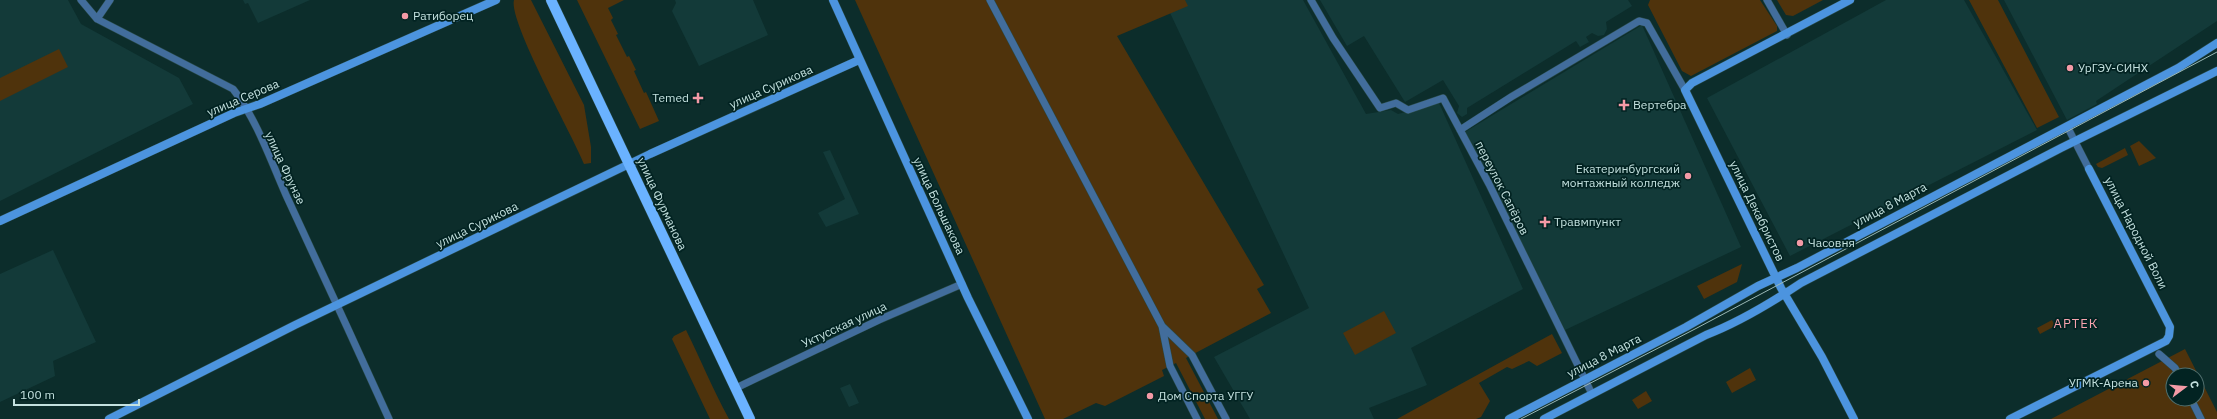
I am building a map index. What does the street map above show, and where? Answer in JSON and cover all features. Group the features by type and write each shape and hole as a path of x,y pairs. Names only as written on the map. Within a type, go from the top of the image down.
{"main road":[{"name":"улица Фурманова","path":"551,0 750,419"}],"street":[{"name":"улица Фрунзе","path":"81,0 97,20 233,89 245,109 338,305 389,419"},
{"path":"97,20 110,0"},
{"name":"улица Серова","path":"0,221 245,109 496,0"},
{"name":"улица Большакова","path":"833,0 962,284 1028,419"},
{"path":"990,0 1162,326 1170,366 1197,419"},
{"name":"переулок Сапёров","path":"1310,0 1380,108 1396,103 1408,110 1443,98 1489,184 1592,394"},
{"path":"1767,0 1787,35"},
{"path":"1685,90 1692,83 1787,35 1850,0"},
{"name":"улица Декабристов","path":"1460,130 1511,96 1637,22 1647,23 1685,90 1776,277 1822,357 1854,419"},
{"name":"улица 8 Марта","path":"1509,419 1585,380 1776,277 2178,68 2217,43"},
{"name":"улица Сурикова","path":"109,419 338,305 630,165 859,60"},
{"path":"1544,419 1706,335 1726,327 1785,294 1808,279 2074,142 2217,71"},
{"name":"улица Народной Воли","path":"2010,419 2166,341 2169,336 2170,327 2067,126"},
{"name":"Уктусская улица","path":"736,388 881,319 962,284"},
{"path":"1162,326 1192,355 1226,419"},
{"path":"2159,354 2174,367"},
{"path":"2195,407 2201,419"}],"shaded area":[{"path":"0,0 68,0 81,24 179,78 193,104 0,201"},
{"path":"243,0 310,0 258,23 248,3 245,4"},
{"path":"514,0 531,0 584,105 591,147 591,163 584,164 531,54 515,12"},
{"path":"577,0 624,0 608,8 613,18 611,20 618,34 616,35 627,57 629,56 636,70 634,71 644,93 646,92 659,121 640,129"},
{"path":"675,0 753,0 768,35 699,66 672,11 676,3"},
{"path":"855,0 1185,0 1188,6 1117,36 1264,285 1257,289 1271,313 1186,358 1218,419 1205,419 1176,363 1162,370 1164,376 1105,406 1096,403 1063,419 1045,419"},
{"path":"1164,0 1303,0 1366,114 1391,110 1398,114 1439,103 1523,289 1411,348 1427,385 1369,408 1374,419 1250,419 1214,357 1309,308"},
{"path":"1320,0 1628,0 1632,6 1606,22 1607,29 1604,35 1598,36 1592,33 1586,37 1589,42 1580,47 1576,41 1467,108 1467,114 1462,117 1457,113 1459,106 1443,80 1405,102 1364,36 1347,46"},
{"path":"1650,0 1760,0 1777,26 1777,31 1691,76 1682,71 1648,5"},
{"path":"1777,0 1823,0 1793,16 1786,15"},
{"path":"1886,0 1964,0 2037,130 1790,256 1707,98"},
{"path":"1969,0 1998,0 2059,117 2037,128"},
{"name":"УрГЭУ-СИНХ","path":"2004,0 2217,0 2217,21 2096,101 2097,104 2067,120"},
{"path":"1642,25 1741,247 1565,330 1465,132"},
{"path":"59,49 68,67 0,101 0,78"},
{"path":"2139,141 2156,158 2139,166 2130,146"},
{"path":"2125,148 2128,155 2102,168 2098,167 2096,164"},
{"path":"830,150 859,214 826,227 818,213 845,199 823,152"},
{"path":"53,250 96,342 53,361 55,376 0,402 0,274"},
{"path":"1742,264 1737,282 1704,299 1697,286"},
{"path":"1384,311 1396,333 1355,355 1343,333"},
{"path":"2052,320 2055,326 2040,334 2037,328"},
{"path":"686,330 729,419 710,419 672,339 674,336"},
{"path":"1552,334 1562,353 1537,366 1529,361 1512,369 1507,367 1479,383 1490,401 1481,417 1476,419 1397,419"},
{"name":"УГМК-Арена","path":"2185,349 2194,367 2165,367 2165,407 2205,407 2205,388 2217,412 2217,419 2051,419"},
{"path":"1750,368 1756,380 1732,393 1726,382"},
{"path":"850,384 859,403 849,407 840,388"},
{"path":"1646,391 1652,401 1638,409 1632,400"}],"tram line":[{"path":"1521,419 1695,329 2217,52"}],"place":[{"name":"Ратиборец","path":"405,16"},
{"name":"УрГЭУ-СИНХ","path":"2070,68"},
{"name":"Temed","path":"698,98"},
{"name":"Вертебра","path":"1624,105"},
{"name":"Екатеринбургский монтажный колледж","path":"1688,176"},
{"name":"Травмпункт","path":"1545,222"},
{"name":"Часовня","path":"1800,243"},
{"name":"УГМК-Арена","path":"2146,383"},
{"name":"Дом Спорта УГГУ","path":"1150,396"}],"district":[{"name":"АРТЕК","path":"2076,323"}]}
